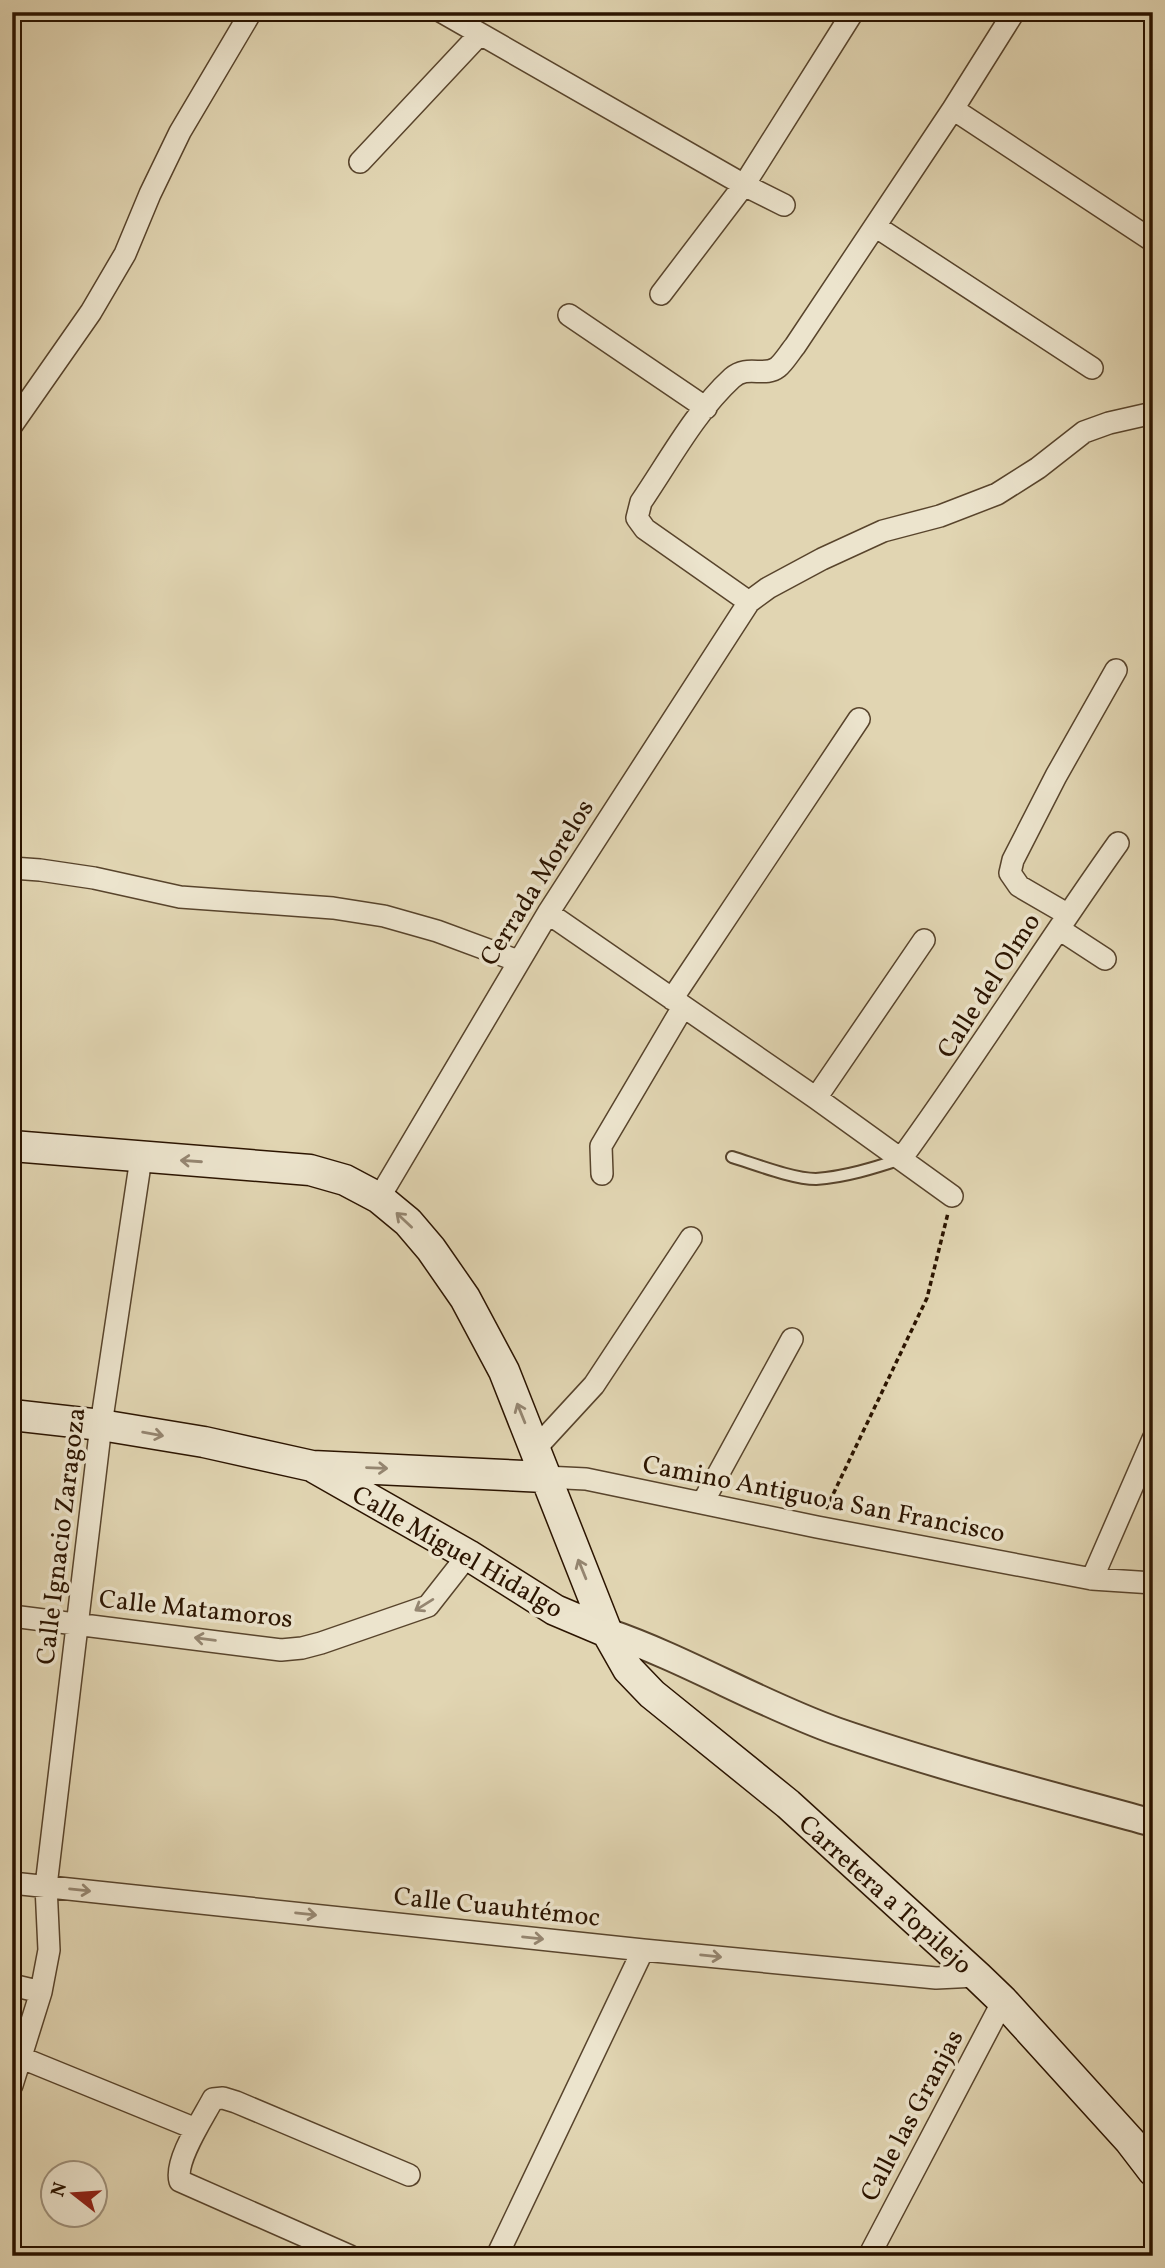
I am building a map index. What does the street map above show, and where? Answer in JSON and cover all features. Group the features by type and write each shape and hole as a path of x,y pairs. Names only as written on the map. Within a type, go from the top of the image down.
{"main road":[{"name":"Carretera a Topilejo","path":"12,1146 310,1170 345,1180 379,1198 416,1231 465,1298 504,1371 607,1632 628,1669 652,1694 788,1804 977,1976 1003,2001 1153,2171"},
{"name":"Calle Miguel Hidalgo","path":"12,1415 101,1425 204,1442 312,1466 545,1477"},
{"name":"Calle Miguel Hidalgo","path":"312,1466 468,1555 555,1610 607,1632"}],"street":[{"path":"12,425 91,312 125,254 180,132 251,12"},
{"path":"442,12 783,205"},
{"path":"661,294 744,185 853,12"},
{"path":"1014,12 953,109 795,346 777,368 765,372 748,370 734,377 706,408 641,502 637,518 645,529 749,602 768,588 822,559 883,531 940,516 997,494 1038,468 1084,432 1153,413"},
{"path":"360,162 480,34"},
{"path":"953,109 1153,241"},
{"path":"875,226 1092,368"},
{"path":"569,315 706,408"},
{"name":"Cerrada Morelos","path":"379,1198 518,961 749,602"},
{"name":"Calle del Olmo","path":"901,1159 960,1078 1063,922 1019,886 1010,873 1013,860 1056,776 1116,670"},
{"path":"601,1174 601,1146 677,1003 859,719"},
{"path":"1105,959 1063,922 1118,843"},
{"path":"12,869 94,878 180,897 333,908 384,916 437,931 518,961"},
{"path":"548,913 816,1098 952,1196"},
{"path":"816,1098 924,940"},
{"name":"Calle Ignacio Zaragoza","path":"12,2085 41,1992 49,1950 46,1886 101,1425 141,1158"},
{"path":"535,1449 594,1385 691,1238"},
{"path":"704,1502 792,1339"},
{"path":"1092,1579 1153,1439"},
{"name":"Camino Antiguo a San Francisco","path":"545,1477 586,1479 817,1527 1092,1579 1153,1583"},
{"name":"Calle Matamoros","path":"12,1616 281,1650 302,1648 372,1627 428,1606 468,1555"},
{"path":"607,1632 648,1646 779,1709 837,1731 976,1775 1153,1824"},
{"name":"Calle Cuauhtémoc","path":"12,1883 643,1950 936,1978 977,1976"},
{"path":"497,2256 643,1950"},
{"path":"12,1985 41,1992"},
{"name":"Calle las Granjas","path":"869,2256 1003,2001"},
{"path":"22,2058 196,2129"},
{"path":"350,2256 180,2181 177,2172 213,2099 223,2098 409,2175"}],"lane":[{"path":"732,1157 774,1171 814,1179 865,1171 901,1159"}],"path":[{"path":"817,1527 927,1298 952,1196"}]}
